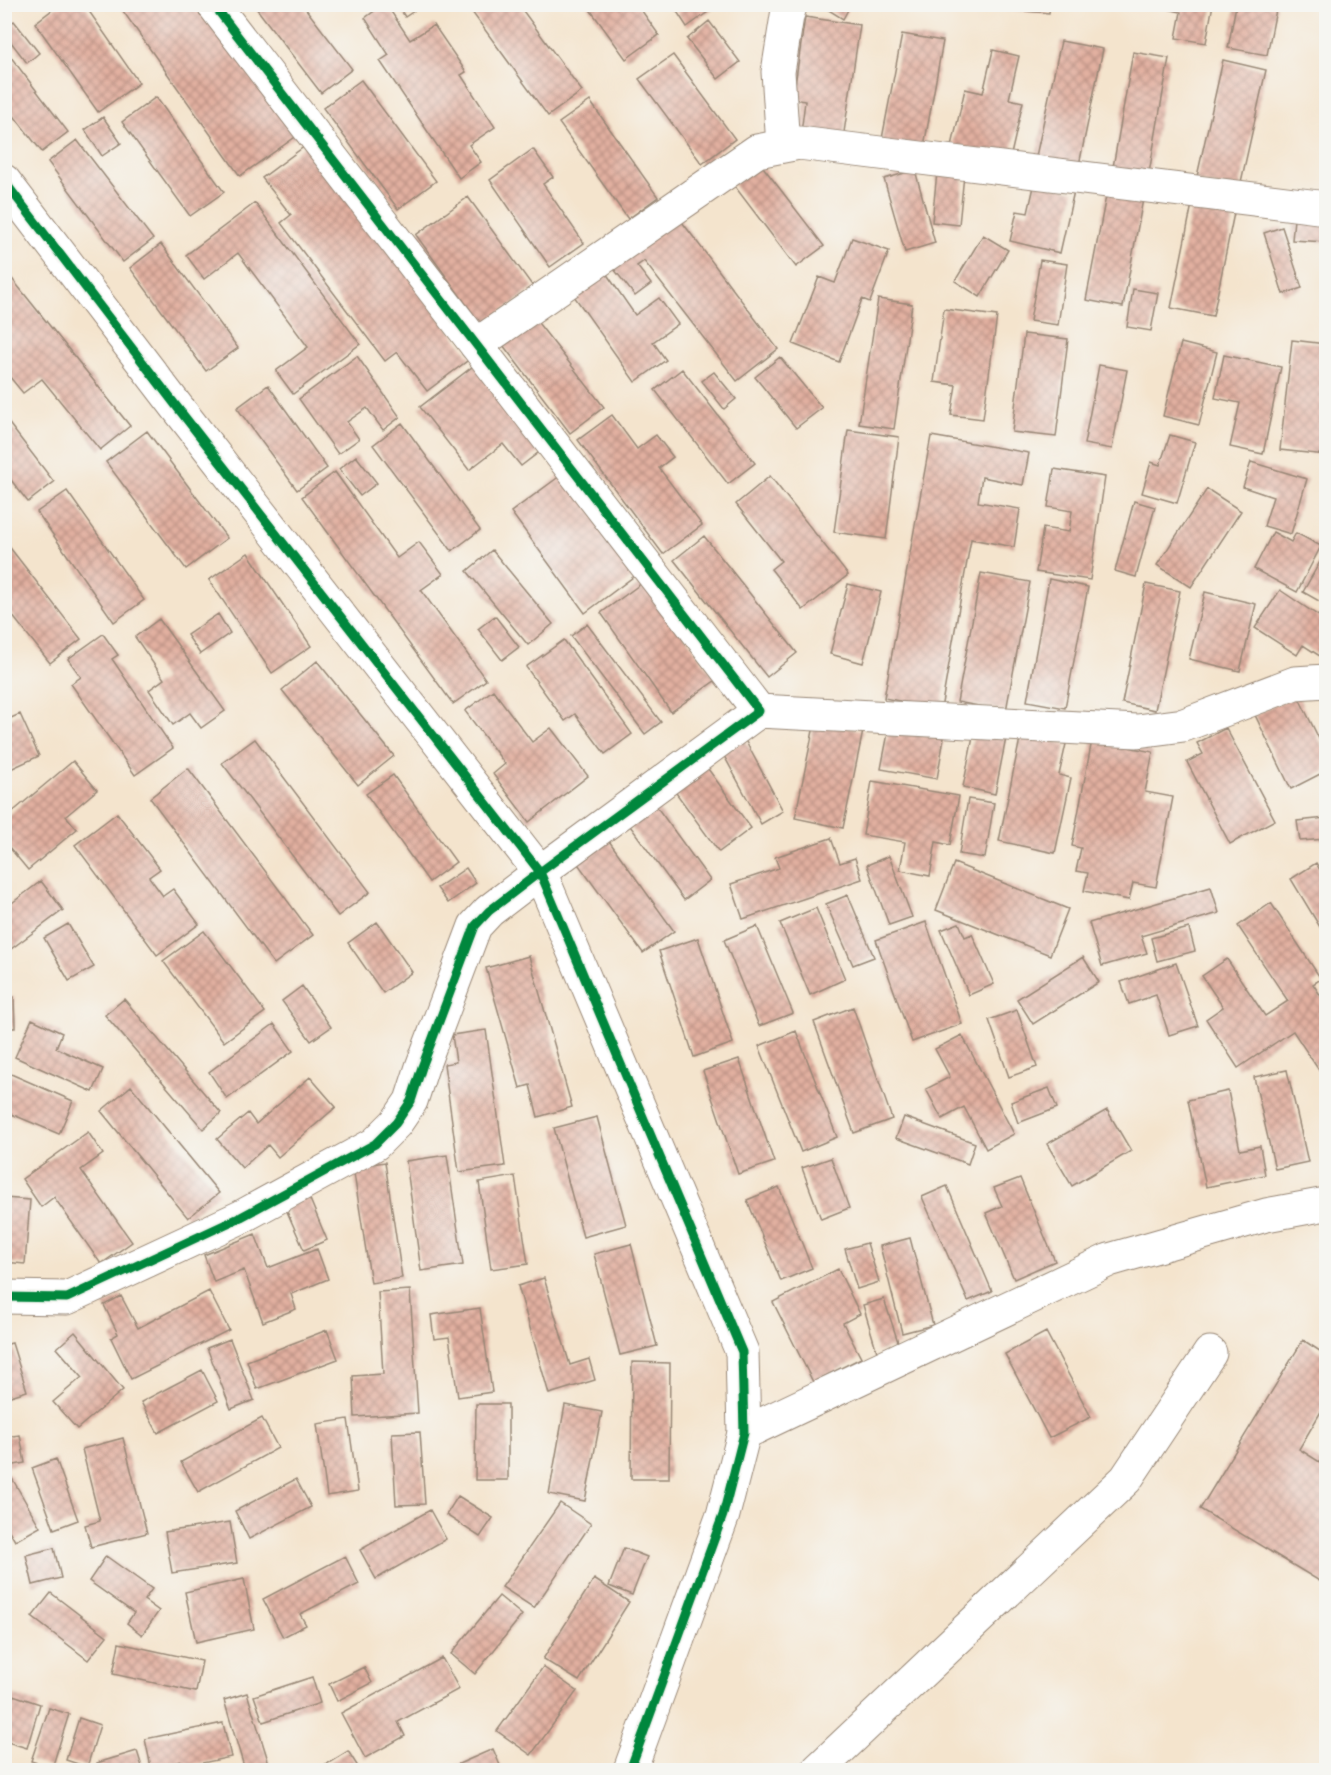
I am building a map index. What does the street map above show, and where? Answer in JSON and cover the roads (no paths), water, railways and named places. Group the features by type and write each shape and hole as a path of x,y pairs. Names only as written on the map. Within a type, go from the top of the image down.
{"street":[{"path":"213,4 759,711"},
{"path":"783,146 778,72 791,4"},
{"path":"476,345 757,151 799,143 1326,208"},
{"path":"4,182 191,426 540,872 742,1352 744,1433 723,1515 630,1770"},
{"path":"4,1297 66,1298 241,1217 375,1144 396,1123 411,1101 475,926 489,911 540,872 759,711 1137,731 1184,725 1295,683 1326,681"},
{"path":"744,1433 1108,1260 1266,1215 1326,1204"},
{"path":"818,1770 1126,1479 1210,1353"}]}
